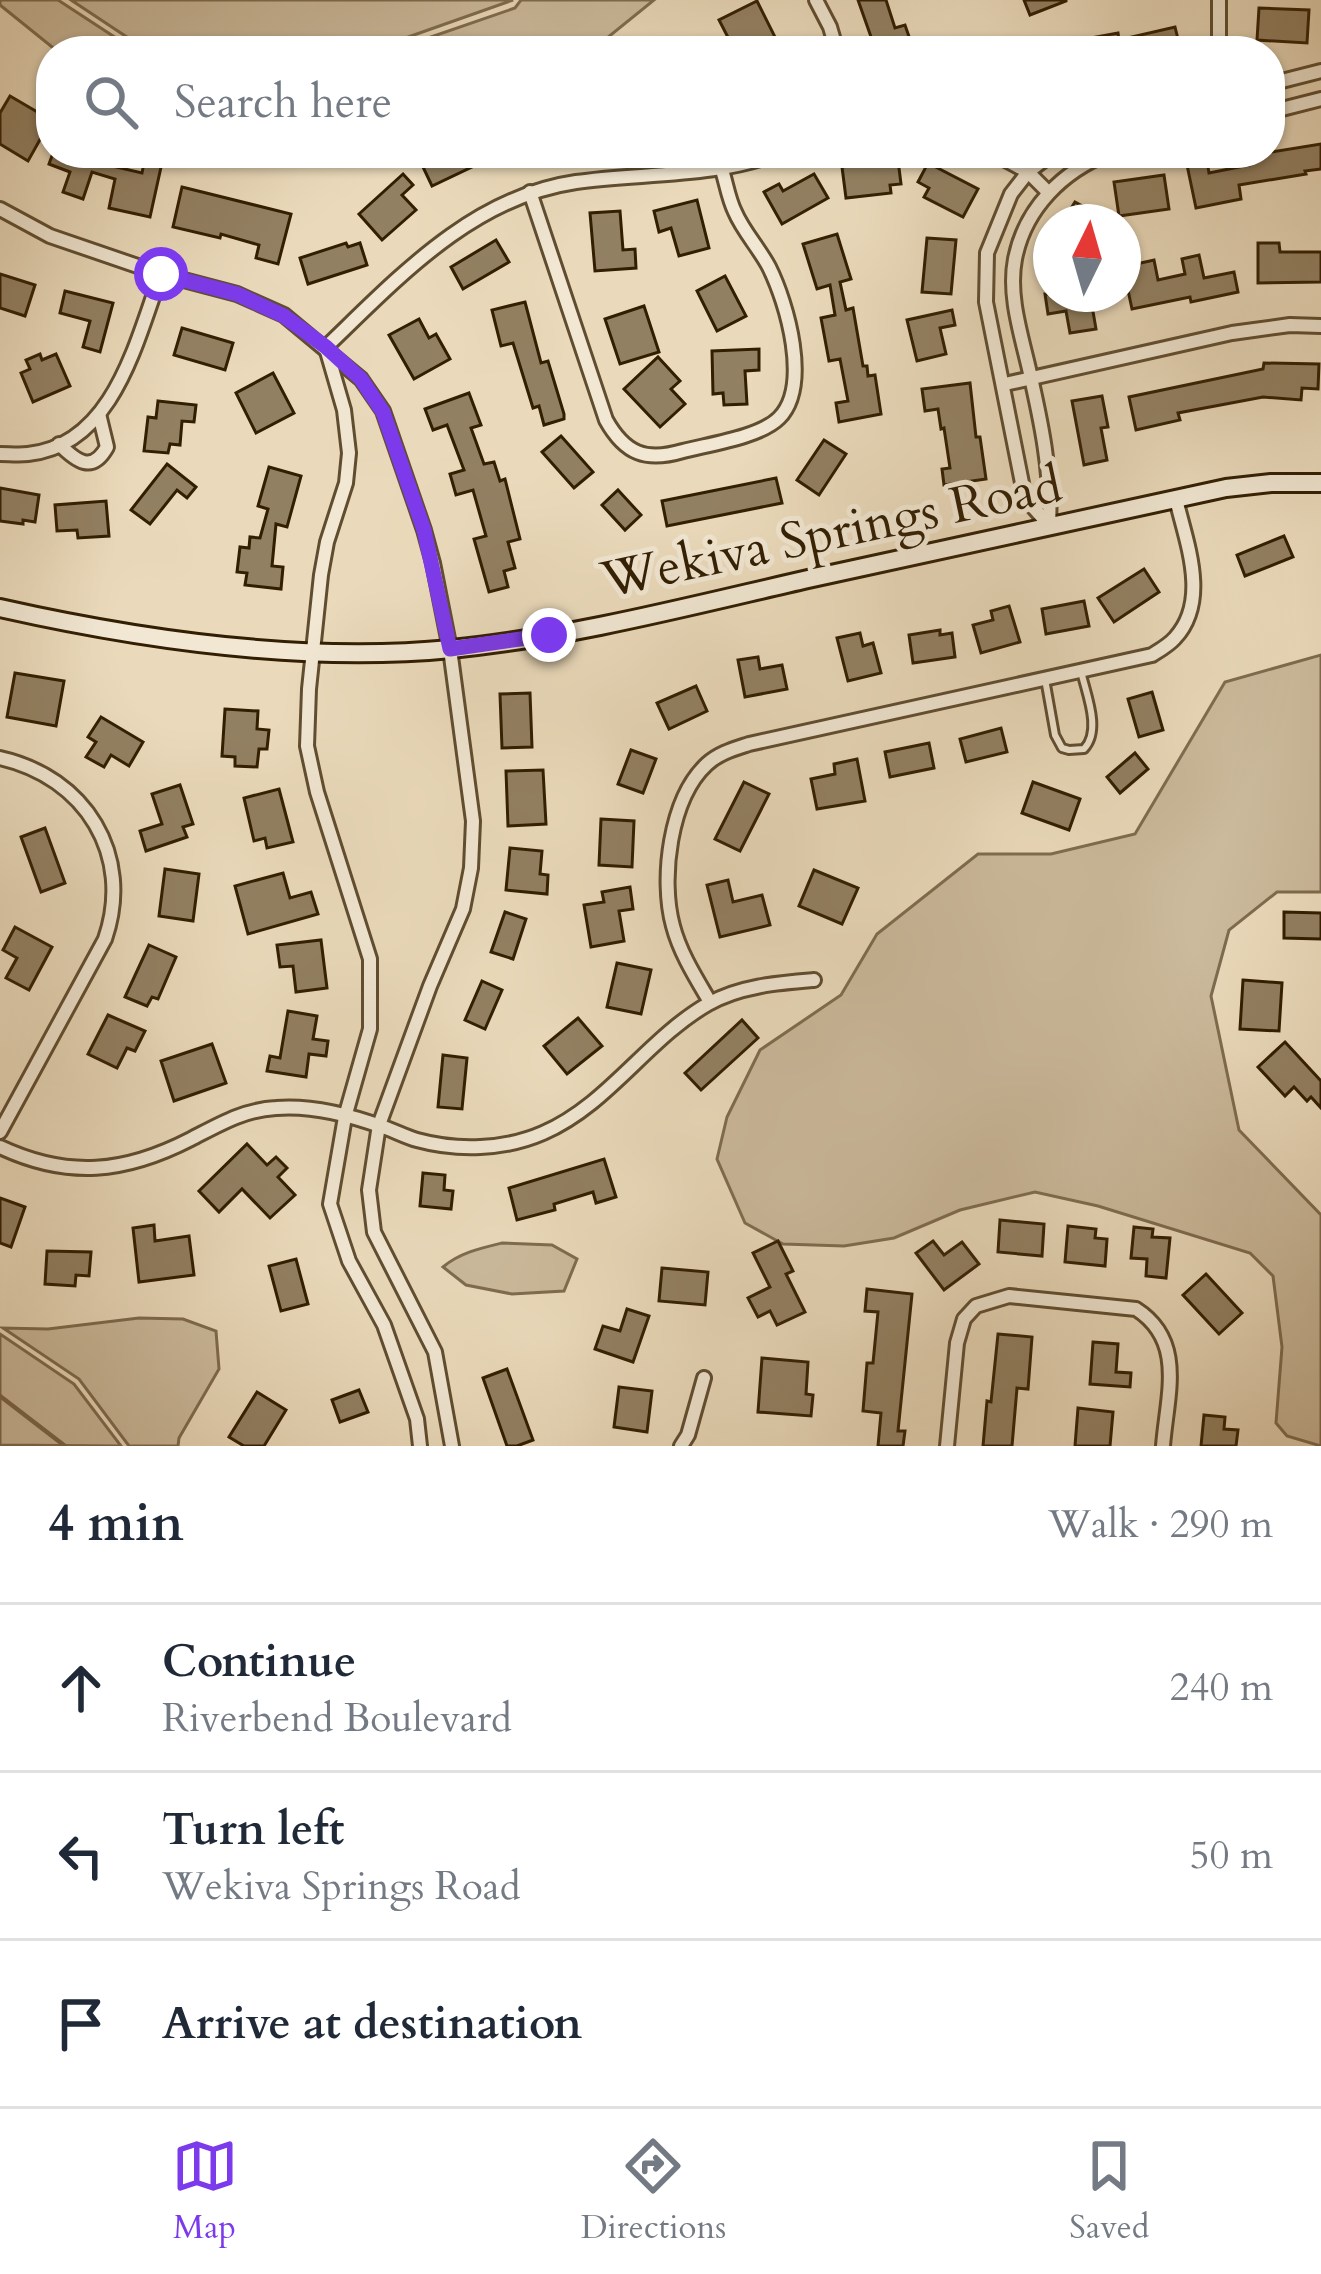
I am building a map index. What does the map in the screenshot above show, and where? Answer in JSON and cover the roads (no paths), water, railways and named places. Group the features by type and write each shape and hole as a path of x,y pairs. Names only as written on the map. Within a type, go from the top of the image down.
{"main road":[{"name":"Wekiva Springs Road","path":"0,608 181,641 314,651 450,649 549,635 1226,488 1321,483"}],"street":[{"path":"816,0 833,36"},
{"path":"1219,0 1219,36"},
{"path":"1285,80 1321,71"},
{"path":"1285,108 1321,99"},
{"path":"326,347 405,272 484,212 530,192 573,182 711,168"},
{"path":"530,192 606,420 616,438 632,451 670,455 762,429 779,418 796,384 796,362 780,294 769,267 734,212 721,168"},
{"path":"1021,168 1048,192"},
{"path":"1033,168 1010,194 987,253 986,302 1025,498 1049,526"},
{"path":"1049,526 1051,486 1014,300 1015,258 1035,208 1080,168"},
{"path":"0,209 50,236 237,294 284,316 361,379 383,412 424,530 450,649 473,820 463,909 379,1125 369,1190 374,1232 435,1352 452,1446"},
{"path":"0,454 32,454 69,440 99,414 121,381 161,274"},
{"path":"1004,384 1232,333 1321,326"},
{"path":"326,347 344,410 349,453 346,483 321,575 307,746 370,958 370,1029 345,1117 330,1204 349,1261 384,1325 417,1418 420,1446"},
{"path":"59,444 73,458 87,463 97,460 107,447 99,414"},
{"path":"710,1002 672,924 668,881 672,836 684,798 704,766 724,752 749,744 1152,655 1174,640 1193,598 1176,499"},
{"path":"0,758 24,763 56,779 82,804 111,860 114,886 113,914 105,939 0,1132"},
{"path":"0,1147 31,1161 82,1170 115,1167 152,1157 237,1114 275,1108 310,1108 456,1147 502,1145 543,1133 592,1104 667,1033 710,1002 750,988 814,980"},
{"path":"946,1446 957,1342 964,1319 976,1306 1009,1296 1136,1309 1151,1319 1168,1348 1163,1446"},
{"path":"681,1446 704,1378"}],"lane":[{"path":"1045,679 1058,741 1069,750 1084,749 1091,740 1092,724 1081,671"}],"waterway":[{"path":"0,1396 65,1446"}]}
